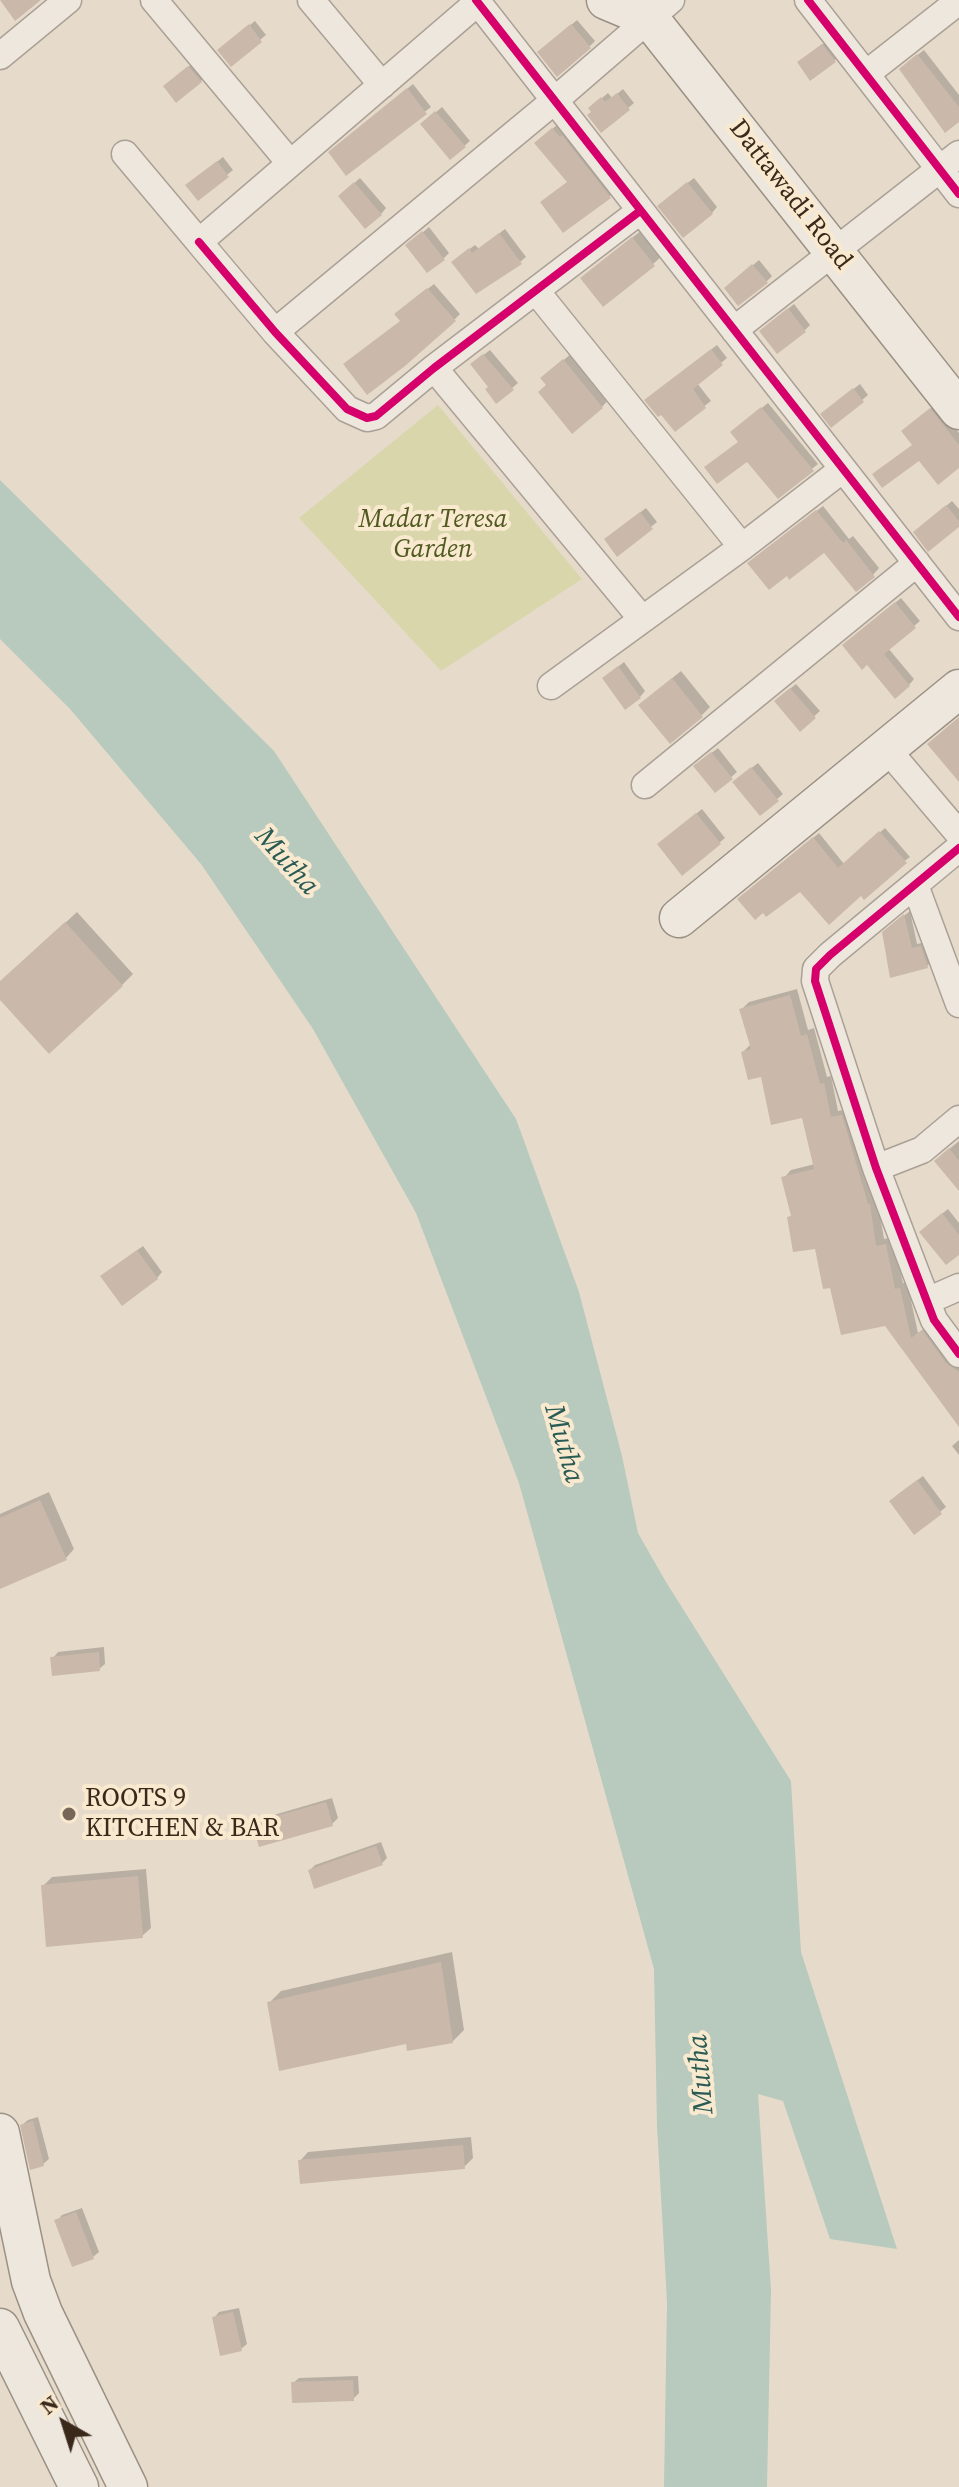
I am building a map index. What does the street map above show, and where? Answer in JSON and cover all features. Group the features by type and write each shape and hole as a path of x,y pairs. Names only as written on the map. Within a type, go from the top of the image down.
{"street":[{"path":"0,56 68,0"},
{"path":"154,0 290,163"},
{"path":"311,0 382,85"},
{"name":"Dattawadi Road","path":"606,0 660,9 835,251 959,410"},
{"path":"808,0 866,74 949,162 959,194"},
{"path":"199,242 477,1 959,617"},
{"path":"866,74 959,1"},
{"path":"275,332 660,9"},
{"path":"125,154 275,332 347,409 359,417 376,416 640,211"},
{"path":"734,330 949,162"},
{"path":"536,291 742,547"},
{"path":"434,368 642,619"},
{"path":"551,686 843,469"},
{"path":"645,785 917,563"},
{"path":"679,918 959,689"},
{"path":"886,748 959,834"},
{"path":"959,848 816,969 815,981 876,1168 934,1320 959,1354"},
{"path":"915,885 952,963 959,1004"},
{"path":"876,1168 922,1150 959,1119"},
{"path":"927,1301 959,1287"},
{"path":"0,2133 31,2281 43,2313 128,2487"},
{"path":"0,2328 79,2487"}],"green space":[{"name":"Madar Teresa Garden","path":"438,405 582,579 441,671 299,518"}],"water":[{"name":"Mutha","path":"0,480 274,751 516,1119 579,1292 622,1456 638,1533 791,1781 801,1952 897,2249 830,2239 783,2101 758,2094 771,2290 767,2487 664,2487 667,2302 657,2126 654,1969 519,1483 416,1213 313,1029 201,864 70,709 0,639"}],"building":[{"path":"0,0 41,0 15,21"},
{"path":"249,24 262,42 231,67 217,50"},
{"path":"571,24 591,48 557,77 537,52"},
{"path":"822,44 836,62 810,81 797,62"},
{"path":"917,54 959,107 959,122 945,133 899,69"},
{"path":"188,66 202,82 176,103 163,86"},
{"path":"407,88 427,114 346,176 328,152"},
{"path":"617,93 630,110 601,133 587,115 591,112 588,108 601,97 605,102"},
{"path":"435,111 466,147 450,160 420,124"},
{"path":"552,128 560,137 562,135 611,198 563,233 540,202 567,182 534,143"},
{"path":"217,161 229,177 198,201 185,185"},
{"path":"354,182 382,215 365,229 338,196"},
{"path":"687,182 713,214 683,238 657,206"},
{"path":"422,231 445,260 427,273 405,245"},
{"path":"499,233 522,264 476,294 451,262 469,248 472,253"},
{"path":"632,237 655,266 603,307 580,278"},
{"path":"752,264 768,283 738,306 724,288"},
{"path":"427,288 456,321 367,395 343,364 400,321 394,314"},
{"path":"788,308 806,332 777,354 759,331"},
{"path":"711,349 723,365 693,389 706,408 675,432 644,400"},
{"path":"483,354 514,390 496,404 485,389 488,387 470,364"},
{"path":"563,359 603,408 572,434 538,392 546,385 540,378"},
{"path":"853,388 864,402 831,428 820,414"},
{"path":"761,407 814,471 778,499 747,462 717,484 704,467 738,442 730,432"},
{"path":"930,408 959,445 959,468 938,485 919,461 882,488 872,474 912,445 901,431"},
{"path":"946,505 959,521 959,527 928,552 913,532"},
{"path":"816,510 843,543 846,540 875,577 856,592 824,553 789,580 787,576 769,590 747,563"},
{"path":"640,512 653,529 617,557 604,539"},
{"path":"895,602 916,628 884,654 910,686 895,699 867,665 862,670 842,645"},
{"path":"618,666 641,698 625,710 602,678"},
{"path":"672,678 703,717 670,744 638,705"},
{"path":"790,688 816,718 800,732 774,701"},
{"path":"959,717 959,782 927,744"},
{"path":"711,752 733,779 715,793 693,766"},
{"path":"751,767 779,801 760,816 732,782"},
{"path":"696,813 721,844 682,876 657,844"},
{"path":"879,831 907,863 864,900 861,896 829,925 800,892 766,917 763,913 755,920 737,899 813,837 838,868"},
{"path":"904,914 912,948 921,946 928,968 890,978 882,932"},
{"path":"65,922 123,986 49,1054 0,1000 0,981"},
{"path":"790,995 801,1036 807,1034 820,1084 824,1083 831,1117 842,1115 870,1204 876,1246 886,1244 895,1289 900,1288 911,1338 922,1330 946,1363 959,1372 959,1427 885,1326 841,1335 830,1288 823,1289 815,1249 793,1252 787,1217 791,1216 781,1177 814,1169 802,1118 771,1125 761,1077 748,1080 741,1052 751,1049 739,1009"},
{"path":"949,1148 959,1161 959,1191 934,1161"},
{"path":"942,1213 959,1235 959,1255 946,1265 919,1232"},
{"path":"137,1250 158,1279 122,1306 100,1276"},
{"path":"917,1480 942,1514 914,1535 889,1501"},
{"path":"40,1500 67,1560 0,1589 0,1518"},
{"path":"99,1652 100,1671 52,1676 50,1657"},
{"path":"326,1802 333,1826 259,1847 252,1823"},
{"path":"376,1846 383,1865 314,1889 308,1870"},
{"path":"138,1876 143,1938 46,1947 41,1885"},
{"path":"441,1962 453,2043 407,2051 406,2044 279,2071 267,2002"},
{"path":"33,2121 44,2166 30,2170 20,2125"},
{"path":"463,2145 465,2169 300,2184 298,2160"},
{"path":"76,2212 94,2259 72,2267 54,2220"},
{"path":"233,2312 242,2351 220,2356 212,2317"},
{"path":"353,2380 354,2401 292,2403 291,2382"}],"cycle path":[{"path":"476,0 959,617"},
{"path":"808,0 959,194"},
{"path":"199,242 275,332 347,409 367,418 376,416 640,211"},
{"path":"959,848 830,955 816,969 815,981 876,1168 934,1320 959,1354"}],"place":[{"name":"ROOTS 9 KITCHEN & BAR","path":"69,1814"}]}
